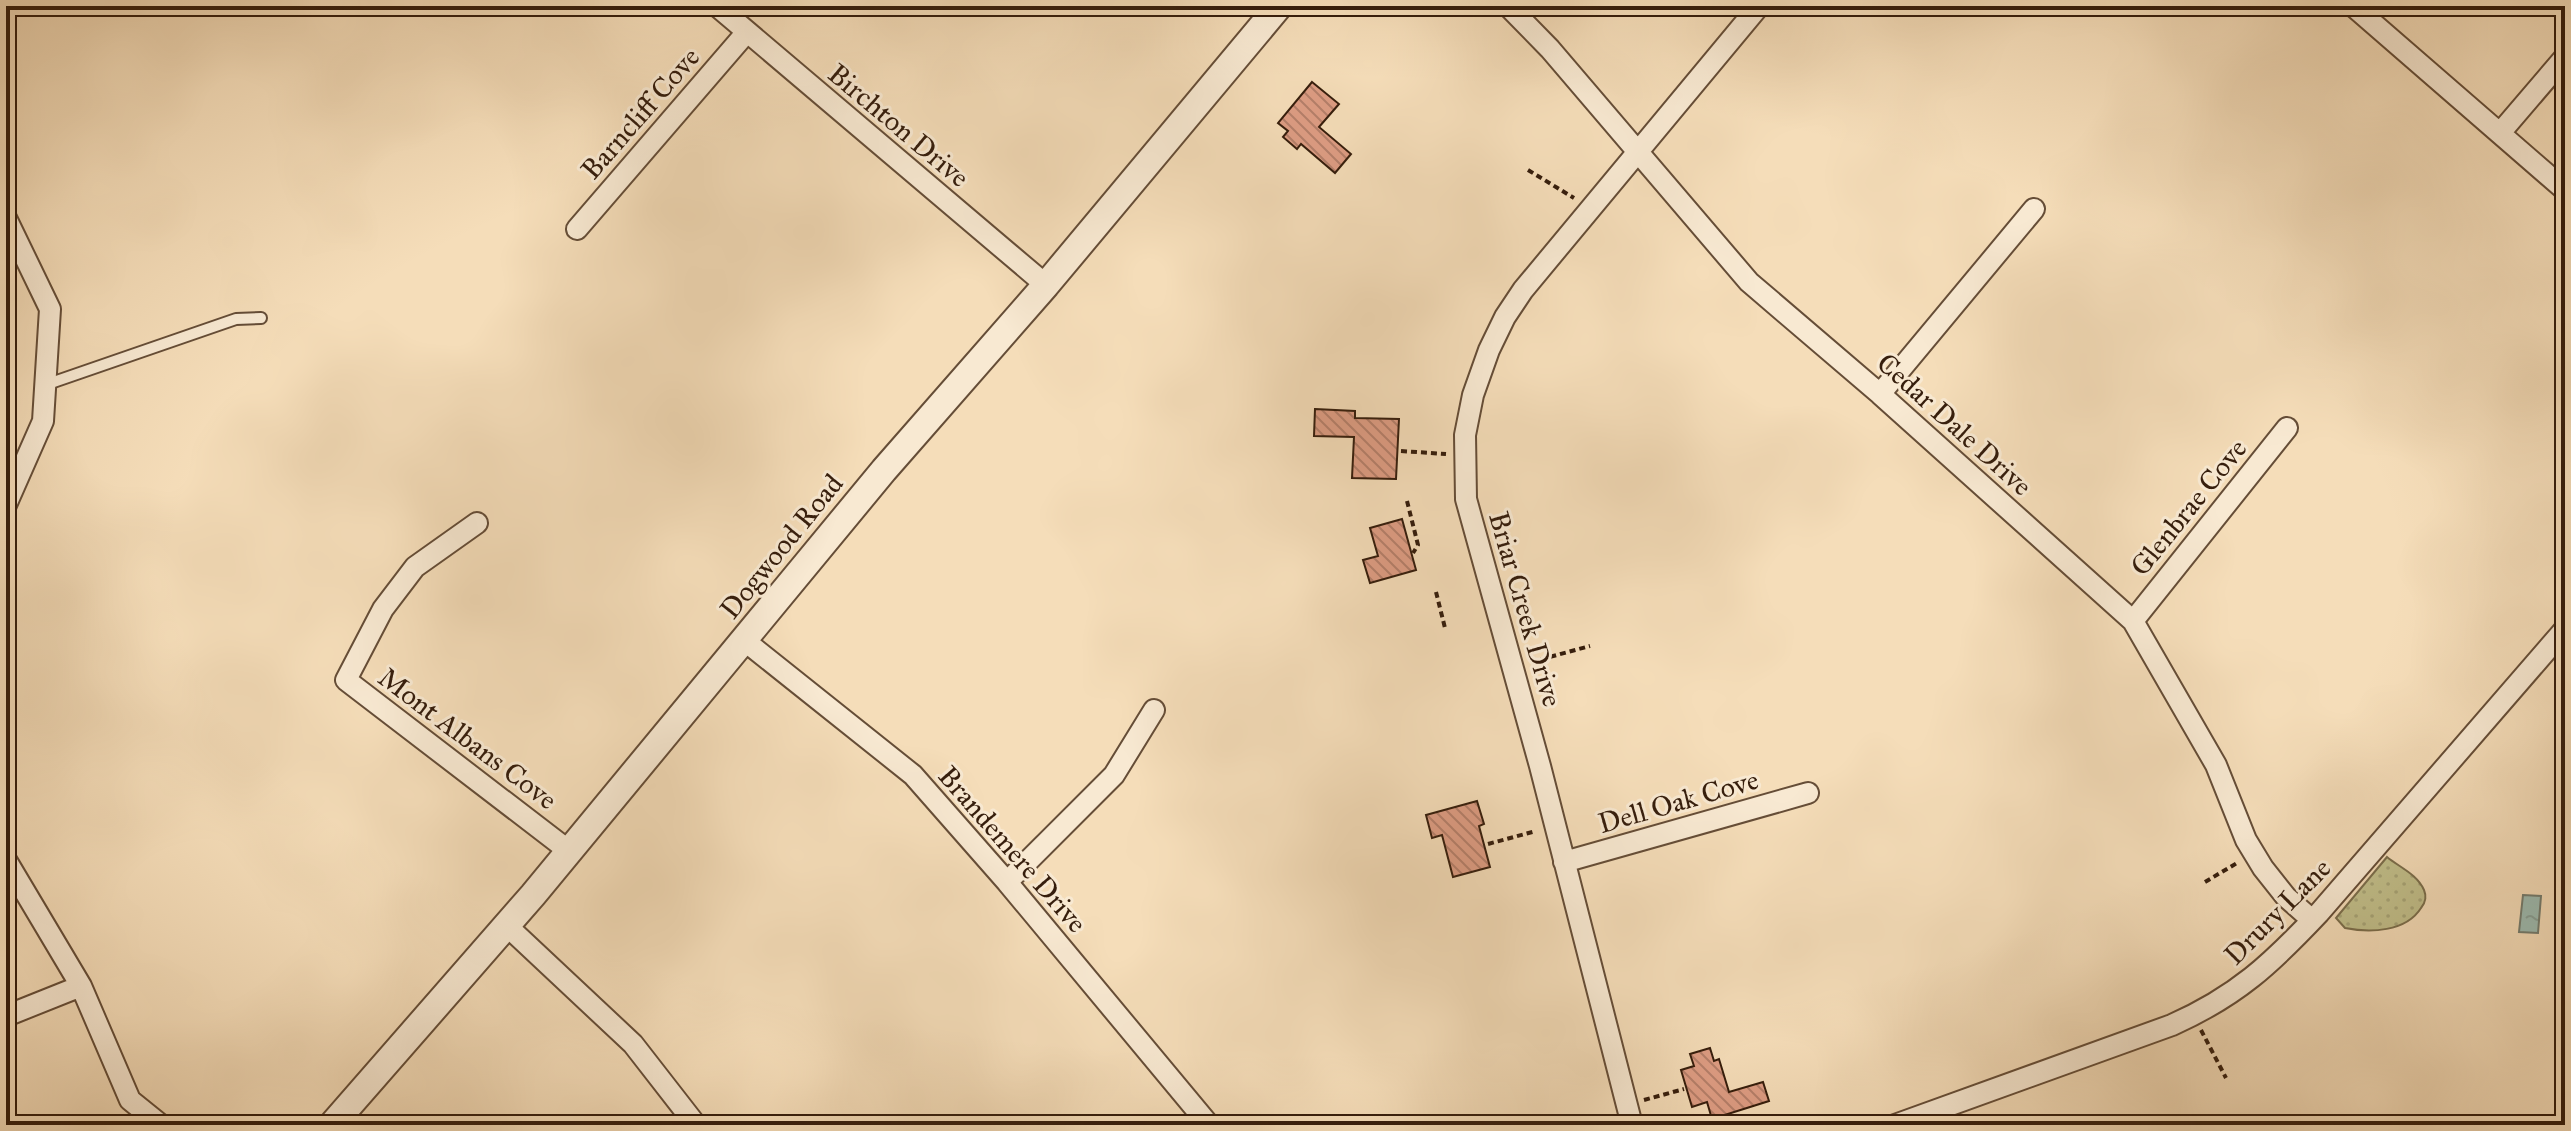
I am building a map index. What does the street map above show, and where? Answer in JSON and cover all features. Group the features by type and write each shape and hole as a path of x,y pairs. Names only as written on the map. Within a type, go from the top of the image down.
{"street":[{"name":"Birchton Drive","path":"717,6 1046,285"},
{"name":"Dogwood Road","path":"332,1125 569,851 884,470 1046,285 1279,6"},
{"name":"Cedar Dale Drive","path":"1508,6 1550,49 1749,282 1880,394 2133,621 2216,765 2246,840 2257,859 2273,882 2312,920"},
{"name":"Briar Creek Drive","path":"1632,1125 1466,499 1465,435 1473,395 1489,350 1523,290 1759,6"},
{"path":"2353,6 2565,190"},
{"name":"Barncliff Cove","path":"577,229 746,33"},
{"path":"2500,133 2565,57"},
{"path":"1880,394 2034,209"},
{"path":"6,218 50,309 43,421 6,505"},
{"name":"Glenbrae Cove","path":"2133,621 2287,428"},
{"name":"Mont Albans Cove","path":"477,523 415,567 383,609 346,680 569,851"},
{"name":"Drury Lane","path":"1895,1125 2196,1014 2249,982 2312,920 2564,632"},
{"name":"Brandemere Drive","path":"745,641 913,775 1007,882 1209,1125"},
{"path":"1007,882 1114,775 1154,710"},
{"name":"Dell Oak Cove","path":"1564,862 1808,793"},
{"path":"6,860 81,986 130,1100 161,1125"},
{"path":"505,924 633,1044 696,1125"},
{"path":"6,1016 81,986"}],"lane":[{"path":"45,385 236,319 261,318"}],"path":[{"path":"1528,170 1578,201"},
{"path":"1401,451 1451,455"},
{"path":"1407,501 1418,542 1418,548 1413,553"},
{"path":"1436,592 1445,628"},
{"path":"1526,663 1590,646"},
{"path":"1488,844 1539,830"},
{"path":"2205,882 2240,861"},
{"path":"2200,1029 2226,1078"},
{"path":"1642,1101 1684,1089"}],"shaded area":[{"path":"2387,857 2421,884 2426,895 2424,904 2414,916 2397,926 2376,930 2345,928 2336,918"}],"water":[{"path":"2523,895 2541,896 2538,933 2519,932"}],"building":[{"path":"1312,82 1339,104 1319,127 1351,154 1335,173 1301,144 1297,149 1283,137 1288,131 1278,123"},
{"path":"1315,409 1355,411 1355,418 1399,419 1396,479 1352,478 1354,437 1314,436"},
{"path":"1402,519 1416,570 1370,583 1363,560 1378,556 1370,528"},
{"path":"1477,801 1484,824 1479,826 1490,867 1453,877 1442,835 1432,838 1426,815"},
{"path":"1710,1048 1714,1061 1719,1059 1729,1092 1763,1082 1769,1101 1712,1119 1707,1102 1692,1107 1681,1070 1694,1066 1690,1054"}]}
